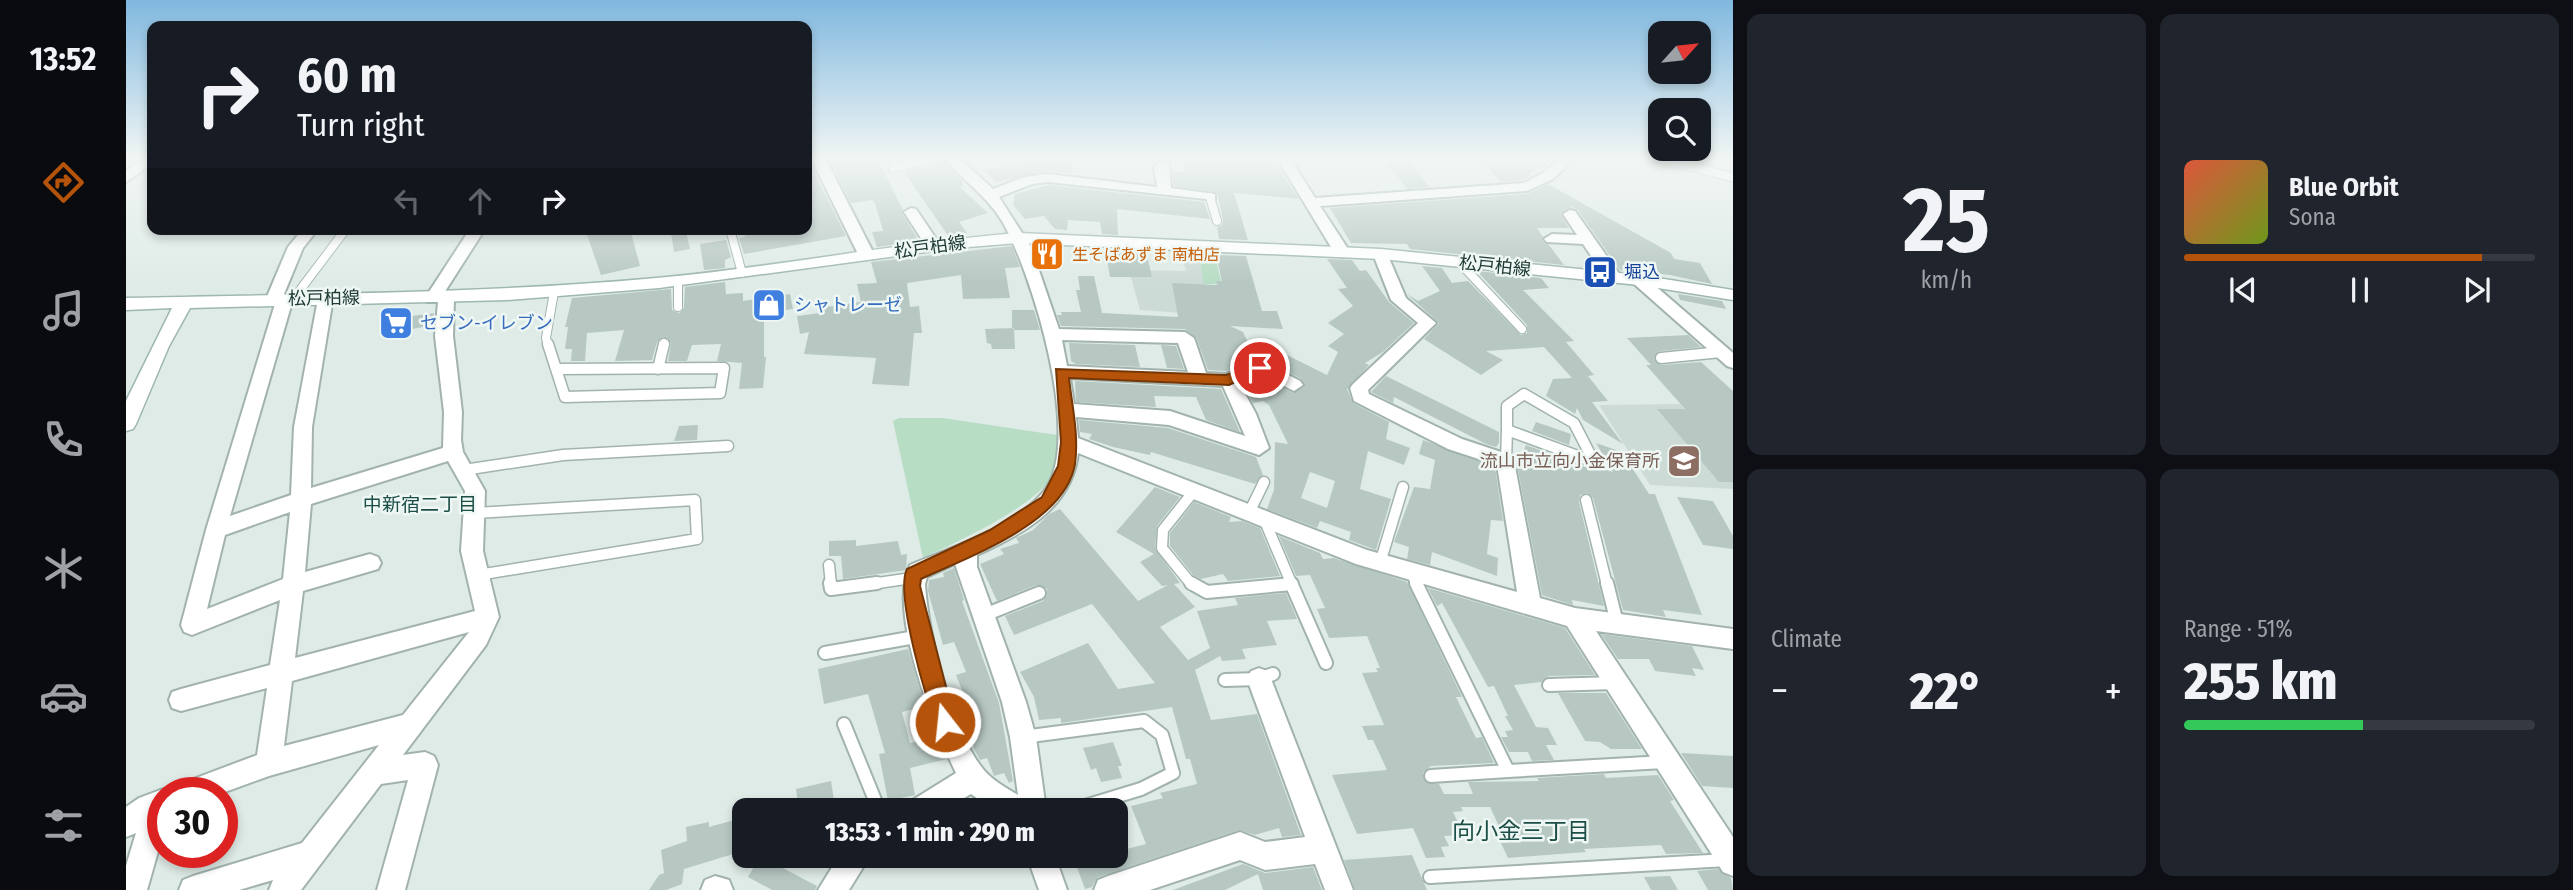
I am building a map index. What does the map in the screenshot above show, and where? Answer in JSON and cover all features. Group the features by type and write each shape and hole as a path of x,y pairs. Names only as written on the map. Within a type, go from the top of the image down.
{"main road":[{"name":"松戸柏線","path":"126,304 325,298 440,298 554,292 678,281 933,246 1019,238 1381,254 1639,280 1733,295"},
{"path":"126,424 160,345 183,304"}],"street":[{"path":"839,200 867,256"},
{"path":"994,200 1029,257 1051,334 1061,372 1066,410 1069,442 1066,466 1060,484 1048,501 996,535 918,571 912,578 911,586 921,636 953,744 973,778 1000,798"},
{"path":"1342,251 1312,202 1347,200"},
{"path":"911,212 933,246"},
{"path":"1570,214 1614,278"},
{"path":"306,235 296,247 284,299 216,530 192,625 293,585 370,563"},
{"path":"284,890 478,638 488,617 472,551 475,491 451,440 453,412 440,298 475,235"},
{"path":"1552,239 1588,240"},
{"path":"1381,254 1399,300 1429,323 1369,377 1359,388 1360,397 1455,444 1506,461 1530,604"},
{"path":"1639,280 1727,357"},
{"path":"268,764 293,585 301,499 303,427 325,298"},
{"path":"1051,334 1185,338 1199,378"},
{"path":"1061,372 1229,380 1239,374 1254,373 1258,362 1294,385"},
{"path":"1066,410 1170,418 1259,449 1247,414 1229,380"},
{"path":"1069,442 1380,563 1575,618 1733,639"},
{"path":"216,530 301,499 459,461"},
{"path":"967,548 966,567 1014,702 1023,737 1031,798"},
{"path":"181,700 488,617"},
{"path":"1575,618 1666,762 1731,856"},
{"path":"1266,676 1339,890"},
{"path":"233,777 268,764 410,725"},
{"path":"375,772 425,765 385,889"},
{"path":"940,798 973,778"},
{"path":"126,824 147,808"},
{"path":"133,890 147,845"},
{"path":"1108,890 1240,846 1265,856 1323,849"},
{"path":"193,890 309,855"},
{"path":"832,890 848,868"},
{"path":"1045,868 1053,890"}],"lane":[{"path":"1211,200 1217,221"},
{"path":"284,299 341,235"},
{"path":"732,235 742,273"},
{"path":"1459,262 1522,329"},
{"path":"678,281 678,307"},
{"path":"554,292 546,338 555,369 565,397 720,393 724,368 555,369"},
{"path":"658,369 664,343"},
{"path":"1661,358 1727,357"},
{"path":"1506,430 1594,462 1574,424 1524,394 1507,406 1506,430 1506,461"},
{"path":"459,461 728,446"},
{"path":"1264,482 1256,516 1292,584 1326,663"},
{"path":"1380,563 1402,487"},
{"path":"1194,491 1163,530 1162,548 1195,588 1207,592 1292,584"},
{"path":"475,513 695,500 697,539 478,575"},
{"path":"1586,500 1617,623"},
{"path":"829,565 831,589 912,578"},
{"path":"1411,572 1508,771"},
{"path":"982,616 1039,593"},
{"path":"825,653 921,636"},
{"path":"1225,680 1266,676"},
{"path":"1549,685 1616,683"},
{"path":"1023,737 1144,721 1162,735 1173,774 1141,789 1111,798"},
{"path":"844,724 874,798"},
{"path":"1431,776 1666,762"},
{"path":"1430,877 1731,856"}],"shaded area":[{"path":"1179,246 1196,246 1212,315 1140,310 1129,270 1186,271"},
{"name":"流山市立向小金保育所","path":"1680,404 1707,435 1733,436 1733,489 1650,485 1599,405"}],"green space":[{"path":"1197,247 1213,247 1221,281 1216,281 1217,284 1204,284"},
{"path":"899,418 943,418 1057,435 1062,455 1055,474 1015,510 923,558 893,421"}],"building":[{"path":"812,200 828,200 846,236 744,254 739,238 745,237 744,235 812,235"},
{"path":"849,200 898,200 902,213 919,241 877,247 872,232 883,231 875,203 872,200 851,203"},
{"path":"923,200 973,200 988,213 959,222 967,233 949,237"},
{"path":"1014,200 1181,200 1204,202 1210,219 1117,209 1118,235 1102,234 1100,222 1068,220 1067,230 1055,229 1044,216 1025,219 1013,205"},
{"path":"1219,200 1236,200 1248,240 1219,239 1217,227 1222,225"},
{"path":"1449,200 1576,200 1671,253 1674,259 1700,263 1712,284 1670,275 1620,270 1577,209 1571,207 1560,213 1569,228 1537,228 1543,237 1542,241 1549,245 1564,265 1410,249 1407,244 1351,243 1330,208"},
{"path":"587,235 632,235 640,266 601,275"},
{"path":"671,235 687,235 690,249 674,252"},
{"path":"726,240 731,257 725,260 725,268 704,270 700,244"},
{"path":"1012,246 1020,267 1005,268 1010,298 963,299 961,275 907,283 910,307 919,306 922,333 914,333 909,386 872,384 876,358 804,354 809,332 800,334 797,316 820,313 819,308 861,302 857,284 877,283 871,262"},
{"path":"1105,249 1146,251 1152,277 1110,277"},
{"path":"1216,255 1246,256 1262,311 1277,311 1283,329 1230,326 1243,332 1256,360 1226,371 1208,370 1196,337 1185,329 1061,326 1057,315 1062,315 1061,312 1081,312 1076,290 1080,290 1078,276 1094,276 1102,313 1178,317 1172,283 1217,285 1216,281 1222,281"},
{"path":"1327,259 1352,260 1360,271 1366,270 1389,302 1414,323 1383,352 1365,363 1369,365 1347,389 1353,403 1389,422 1386,439 1410,448 1404,465 1368,451 1360,489 1391,499 1376,550 1349,540 1351,532 1320,521 1317,528 1267,509 1274,490 1275,442 1288,444 1269,405 1263,401 1253,403 1243,384 1262,378 1293,393 1304,387 1301,379 1268,361 1279,351 1327,375 1338,352 1328,346 1344,334 1328,323 1353,306 1338,289 1347,288","holes":["1310,472 1335,481 1327,508 1301,498"]},
{"path":"1422,266 1442,268 1452,283 1468,281 1521,335 1527,333 1527,325 1477,271 1541,278 1549,288 1523,290 1574,341 1566,342 1594,375 1588,376 1608,401 1592,402 1623,444 1583,420 1577,408 1575,414 1546,396 1553,379 1572,378 1544,347 1486,351 1503,360 1481,375 1424,339 1439,323 1407,294 1418,301 1440,291"},
{"path":"725,282 726,294 743,293 743,301 790,294 793,309 764,313 766,357 763,388 739,389 742,363 717,361 721,344 692,345 687,361 668,361 671,343 663,337 657,342 652,360 615,361 624,330 587,333 585,361 571,361 572,349 565,349 568,327 565,327 572,298 671,289 672,310 679,313 684,308 685,287"},
{"path":"1678,294 1722,301 1726,309 1680,300"},
{"path":"1012,310 1034,310 1040,330 1012,328"},
{"path":"434,313 433,325 402,331 404,317"},
{"path":"1014,328 1015,349 992,349 991,344 987,343 985,329"},
{"path":"1688,335 1701,347 1660,351 1654,359 1661,365 1701,362 1733,391 1733,482 1719,482 1657,409 1685,409 1646,365 1651,365 1627,338"},
{"path":"1069,343 1135,345 1140,367 1076,364 1071,361"},
{"path":"1161,345 1176,346 1184,369 1167,368"},
{"path":"1386,376 1499,432 1499,443 1496,447 1486,444 1394,397 1393,403 1371,392"},
{"path":"1075,381 1221,389 1240,432 1206,420 1196,397 1154,396 1156,407 1076,402"},
{"path":"1079,420 1168,428 1256,457 1263,475 1255,484 1151,452 1150,455 1113,447 1089,439 1092,434 1080,432"},
{"path":"1536,422 1571,434 1569,445 1532,431"},
{"path":"698,425 697,440 674,441 679,426"},
{"path":"1423,440 1495,467 1503,521 1491,520 1487,554 1498,558 1497,576 1432,552 1430,565 1407,559 1409,547 1394,542 1414,487 1430,489 1435,460 1419,454"},
{"path":"1596,443 1622,452 1649,494 1655,494 1702,615 1663,610 1666,617 1623,610 1593,498 1587,493 1580,495 1579,502 1604,606 1572,600 1573,605 1542,595 1517,465 1526,445 1591,469 1599,467 1613,472"},
{"path":"1155,487 1180,497 1157,526 1155,548 1180,583 1174,584 1195,607 1160,627 1188,660 1210,648 1197,611 1238,605 1235,598 1286,593 1297,619 1267,621 1277,645 1242,649 1246,659 1222,661 1220,656 1195,670 1211,720 1257,714 1301,835 1282,837 1279,828 1255,835 1239,830 1128,867 1128,849 1146,844 1131,806 1163,798 1160,793 1197,784 1190,759 1186,759 1172,707 1061,723 1061,718 1039,720 1034,697 1020,672 1088,643 1118,689 1155,683 1092,604 1014,635 1005,616 1043,601 1047,589 1036,585 997,601 980,564 1004,554 1000,549 1019,543 1016,538 1033,530 1049,514 1060,509 1138,601 1168,585 1162,586 1140,562 1154,554 1116,532"},
{"path":"1677,497 1713,501 1733,536 1733,549 1703,545"},
{"path":"1194,502 1231,517 1229,522 1242,521 1260,528 1280,576 1228,581 1223,574 1201,579 1193,575 1170,546 1170,533"},
{"path":"1279,536 1320,553 1323,559 1334,558 1407,582 1462,697 1456,697 1476,738 1482,737 1494,763 1431,766 1423,773 1427,783 1439,784 1444,794 1473,794 1468,782 1539,781 1537,778 1604,774 1606,778 1658,775 1674,800 1670,801 1703,853 1666,854 1661,845 1584,849 1586,852 1508,858 1501,843 1507,843 1490,807 1461,807 1463,811 1453,812 1464,835 1444,836 1449,846 1441,847 1445,857 1426,858 1413,828 1357,834 1332,775 1387,770 1373,740 1368,740 1362,726 1384,725 1362,673 1378,672 1376,668 1380,668 1367,636 1329,638 1317,609 1325,608 1310,575 1296,576"},
{"path":"856,540 856,546 898,541 901,555 907,554 906,570 843,579 841,556 829,556 829,541"},
{"path":"954,568 964,600 962,601 999,703 1013,781 1009,783 1004,773 994,776 987,758 980,760 965,731 970,729 959,703 966,700 956,675 966,672 954,642 943,645 928,591 929,580 944,577 943,573"},
{"path":"1428,588 1565,628 1595,675 1549,676 1541,682 1514,685 1536,727 1548,728 1557,745 1546,745 1554,760 1532,761 1528,752 1509,752 1501,737 1508,737 1505,731 1513,730 1494,686 1488,687 1442,603 1437,606"},
{"path":"1601,634 1692,646 1704,670 1692,668 1696,676 1655,671 1649,659 1618,659"},
{"path":"908,649 925,706 902,712 910,743 937,737 947,759 910,768 915,795 887,798 879,754 885,753 868,694 824,704 818,669"},
{"path":"1558,693 1606,693 1642,749 1611,749 1600,742 1585,741"},
{"path":"1113,742 1122,766 1118,766 1122,778 1101,782 1096,768 1091,770 1083,748"},
{"path":"1681,753 1733,756 1733,788 1702,786"},
{"path":"831,781 834,798 797,798 796,789"},
{"path":"732,821 732,854 684,869 682,884 666,890 649,890 659,875 664,873 661,850 687,841 686,827 709,822 709,827"},
{"path":"1412,855 1427,890 1355,890 1344,860"},
{"path":"1243,864 1265,873 1313,867 1322,890 1263,890 1258,874 1225,890 1173,890"},
{"path":"753,868 783,868 817,886 815,890 772,890 748,877"},
{"path":"1077,868 1125,868 1097,878 1092,887 1085,889"},
{"path":"1718,869 1731,878 1733,890 1708,890 1697,871"},
{"path":"1670,876 1678,890 1651,890 1644,877"}],"place":[{"name":"生そばあずま 南柏店","path":"1047,254"},
{"name":"堀込","path":"1600,272"},
{"name":"シャトレーゼ","path":"769,305"},
{"name":"セブン-イレブン","path":"396,323"},
{"name":"流山市立向小金保育所","path":"1684,461"}],"district":[{"name":"中新宿二丁目","path":"420,504"},
{"name":"向小金三丁目","path":"1521,831"}],"route":[{"path":"945,722 924,647 911,586 913,575 996,535 1029,516 1048,501 1060,484 1069,442 1061,372 1229,380 1239,374 1254,373 1260,368"}]}
